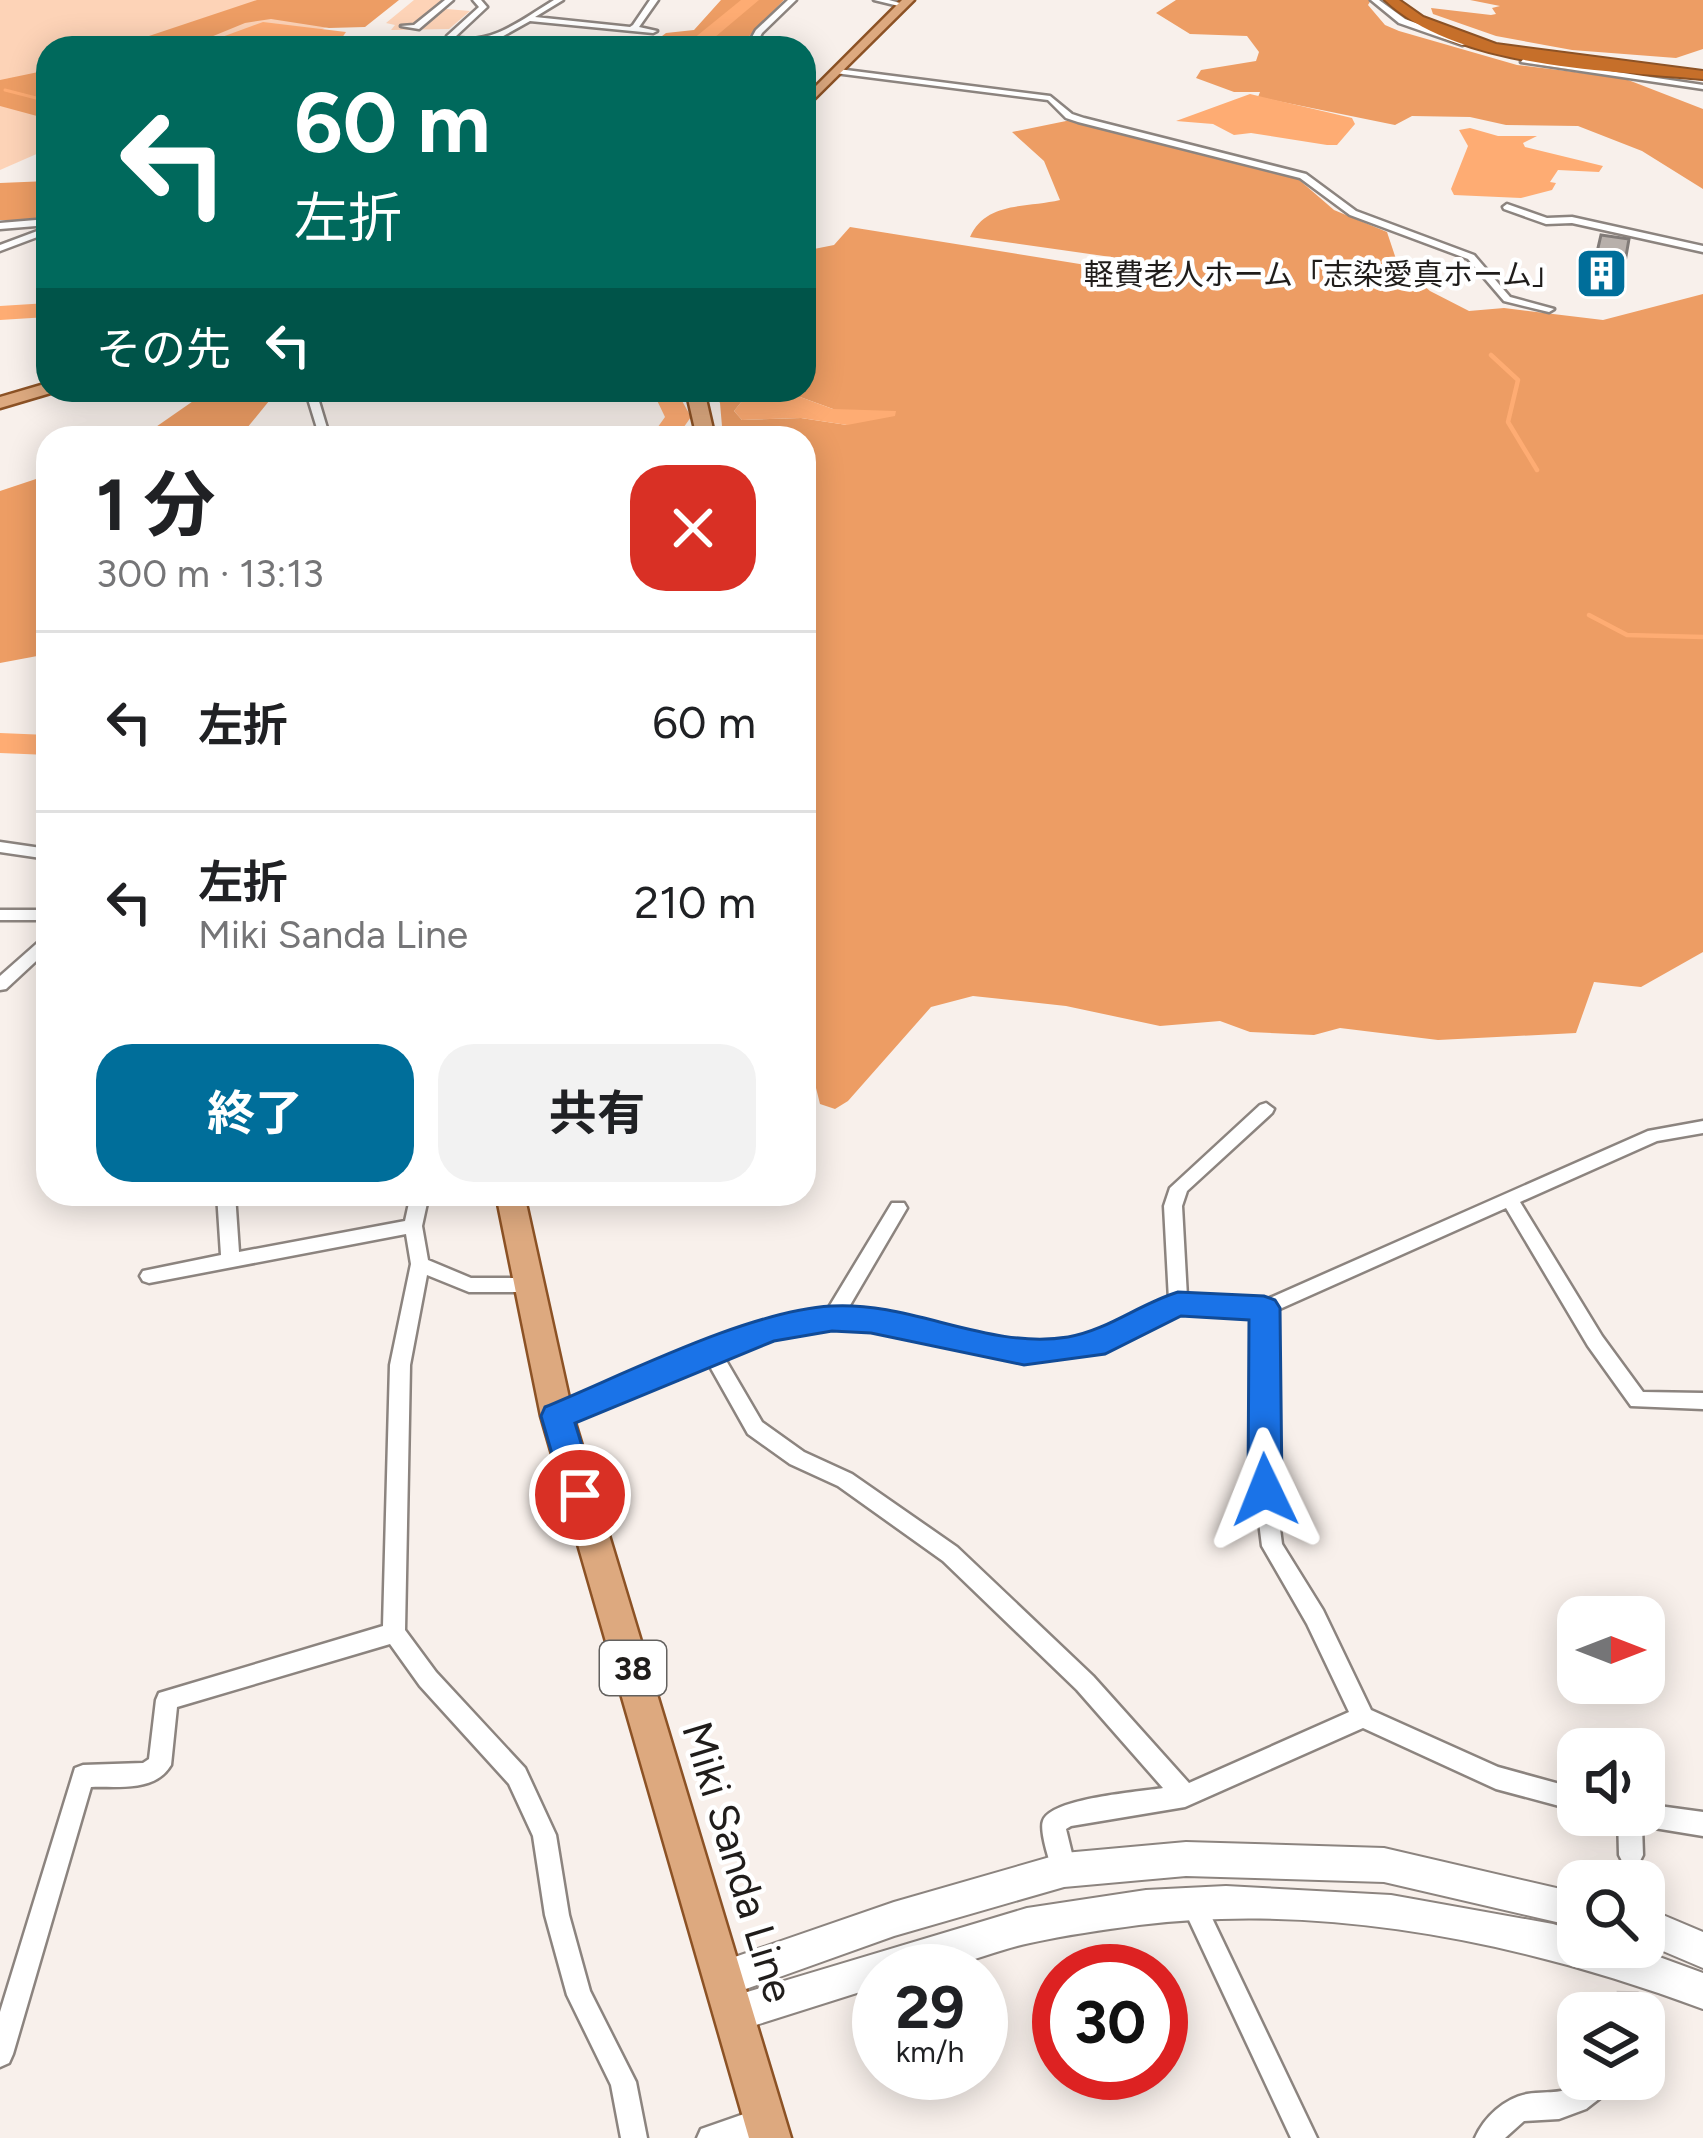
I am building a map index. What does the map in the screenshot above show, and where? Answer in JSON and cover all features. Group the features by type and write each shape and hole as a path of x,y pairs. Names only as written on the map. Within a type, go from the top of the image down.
{"highway":[{"path":"1395,0 1412,17 1452,34 1565,60 1703,77"},
{"path":"1395,0 1432,23 1496,44 1660,66 1703,77"}],"main road":[{"path":"816,93 905,2"},
{"path":"0,403 36,392"},
{"name":"Miki Sanda Line","path":"512,1206 557,1416 737,2014 767,2129"}],"street":[{"path":"405,26 416,27 449,0"},
{"path":"452,36 483,7 476,0"},
{"path":"499,36 559,0"},
{"path":"628,29 636,27 654,0"},
{"path":"757,36 792,0"},
{"path":"878,0 905,2"},
{"path":"1054,0 1091,3"},
{"path":"1375,0 1410,25 1491,52 1703,77"},
{"path":"532,19 653,31"},
{"path":"838,71 1050,98 1069,116 1081,120 1303,176 1353,213 1471,257 1503,297 1549,309"},
{"path":"1508,207 1546,221 1587,223 1703,249"},
{"path":"0,226 36,226"},
{"path":"0,248 36,232"},
{"path":"0,847 36,852"},
{"path":"0,915 36,915"},
{"path":"0,985 36,953"},
{"path":"1178,1304 1173,1206 1179,1188 1266,1109"},
{"path":"557,1416 770,1330 832,1318 871,1321 1024,1352 1105,1342 1178,1304 1264,1308 1654,1135 1703,1127"},
{"path":"1511,1202 1595,1342 1638,1400 1703,1401"},
{"path":"227,1206 230,1260"},
{"path":"417,1206 413,1226 420,1264 400,1365 394,1633 428,1679 517,1776 544,1835 556,1915 579,1996 623,2082 634,2138"},
{"path":"832,1318 898,1208"},
{"path":"149,1276 413,1226"},
{"path":"420,1264 470,1285 526,1285"},
{"path":"1264,1308 1265,1490 1272,1546 1315,1617 1364,1717 1496,1778 1557,1794"},
{"path":"714,1356 755,1428 797,1458 844,1480 950,1554 1084,1683 1185,1796"},
{"path":"0,2054 83,1776 146,1774 160,1765 167,1700 394,1633"},
{"path":"1064,1870 1053,1823 1067,1815 1185,1796 1364,1717"},
{"path":"1665,1818 1703,1824"},
{"path":"1631,1836 1631,1856"},
{"path":"726,1978 894,1919 1064,1870 1186,1859 1384,1865 1557,1905"},
{"path":"737,2014 930,1952 1069,1918 1192,1903 1386,1908 1635,1963 1703,1991"},
{"path":"1192,1903 1304,2138"},
{"path":"1665,1934 1703,1950"},
{"path":"1488,2138 1503,2119 1528,2104 1576,2100"},
{"path":"710,2138 767,2129"}],"shaded area":[{"path":"0,0 389,0 306,36 36,36 36,154 0,170"},
{"path":"257,0 399,0 365,27 329,28 271,19 213,36 149,36"},
{"path":"414,0 443,0 435,8 470,11 449,29 391,30 395,25 386,23"},
{"path":"721,0 784,0 750,36 662,36 694,30"},
{"path":"1176,0 1371,0 1368,5 1385,25 1399,31 1517,65 1623,78 1703,109 1703,189 1642,151 1578,126 1412,116 1395,125 1258,97 1260,92 1234,92 1196,78 1201,70 1256,61 1259,52 1247,36 1190,34 1156,13"},
{"path":"1470,0 1703,0 1703,49 1676,58 1572,50 1496,36 1433,14 1431,8 1491,15 1496,14 1492,8 1500,6"},
{"path":"263,22 346,32 343,36 225,36"},
{"path":"36,72 36,116 0,106 0,80"},
{"path":"1250,94 1352,118 1355,124 1337,145 1327,145 1251,133 1234,135 1213,124 1176,121"},
{"path":"1071,120 1297,178 1334,210 1387,232 1397,262 1430,291 1469,311 1504,308 1603,320 1703,294 1703,952 1641,987 1594,982 1576,1033 1438,1040 1340,1028 1314,1035 1250,1032 1220,1021 1160,1026 1066,1006 973,996 931,1007 848,1101 835,1109 820,1104 816,1088 816,426 722,426 719,402 741,402 734,411 742,420 801,418 847,425 833,409 814,402 816,249 834,245 850,227 1117,270 1125,259 970,237 977,225 997,212 1060,200 1044,161 1012,132"},
{"path":"1470,128 1498,136 1537,136 1523,143 1525,147 1603,166 1599,172 1558,170 1550,182 1556,183 1552,190 1521,198 1454,195 1451,189 1468,146 1459,130"},
{"path":"36,182 36,222 0,220 0,183"},
{"path":"192,402 268,402 249,426 157,426"},
{"path":"741,402 814,402 833,409 896,411 895,416 847,425 801,418 742,420 734,411"},
{"path":"36,479 36,656 0,663 0,491"}],"building":[{"path":"1601,235 1629,239 1625,262 1611,267 1594,265"}],"waterway":[{"path":"706,36 751,0"},
{"path":"5,90 36,98"},
{"path":"0,313 36,311"},
{"path":"1491,355 1518,380 1508,422 1537,470"},
{"path":"670,402 678,417 672,426"},
{"path":"1589,615 1627,635 1703,637"},
{"path":"0,743 36,744"}],"tunnel":[{"path":"1631,1855 1631,1860"},
{"path":"1628,1968 1628,1992"}],"place":[{"name":"軽費老人ホーム「志染愛真ホーム」","path":"1601,274"}],"route":[{"path":"580,1495 557,1416 770,1330 832,1318 871,1321 1024,1352 1064,1350 1105,1342 1178,1304 1264,1308 1265,1490"}]}
